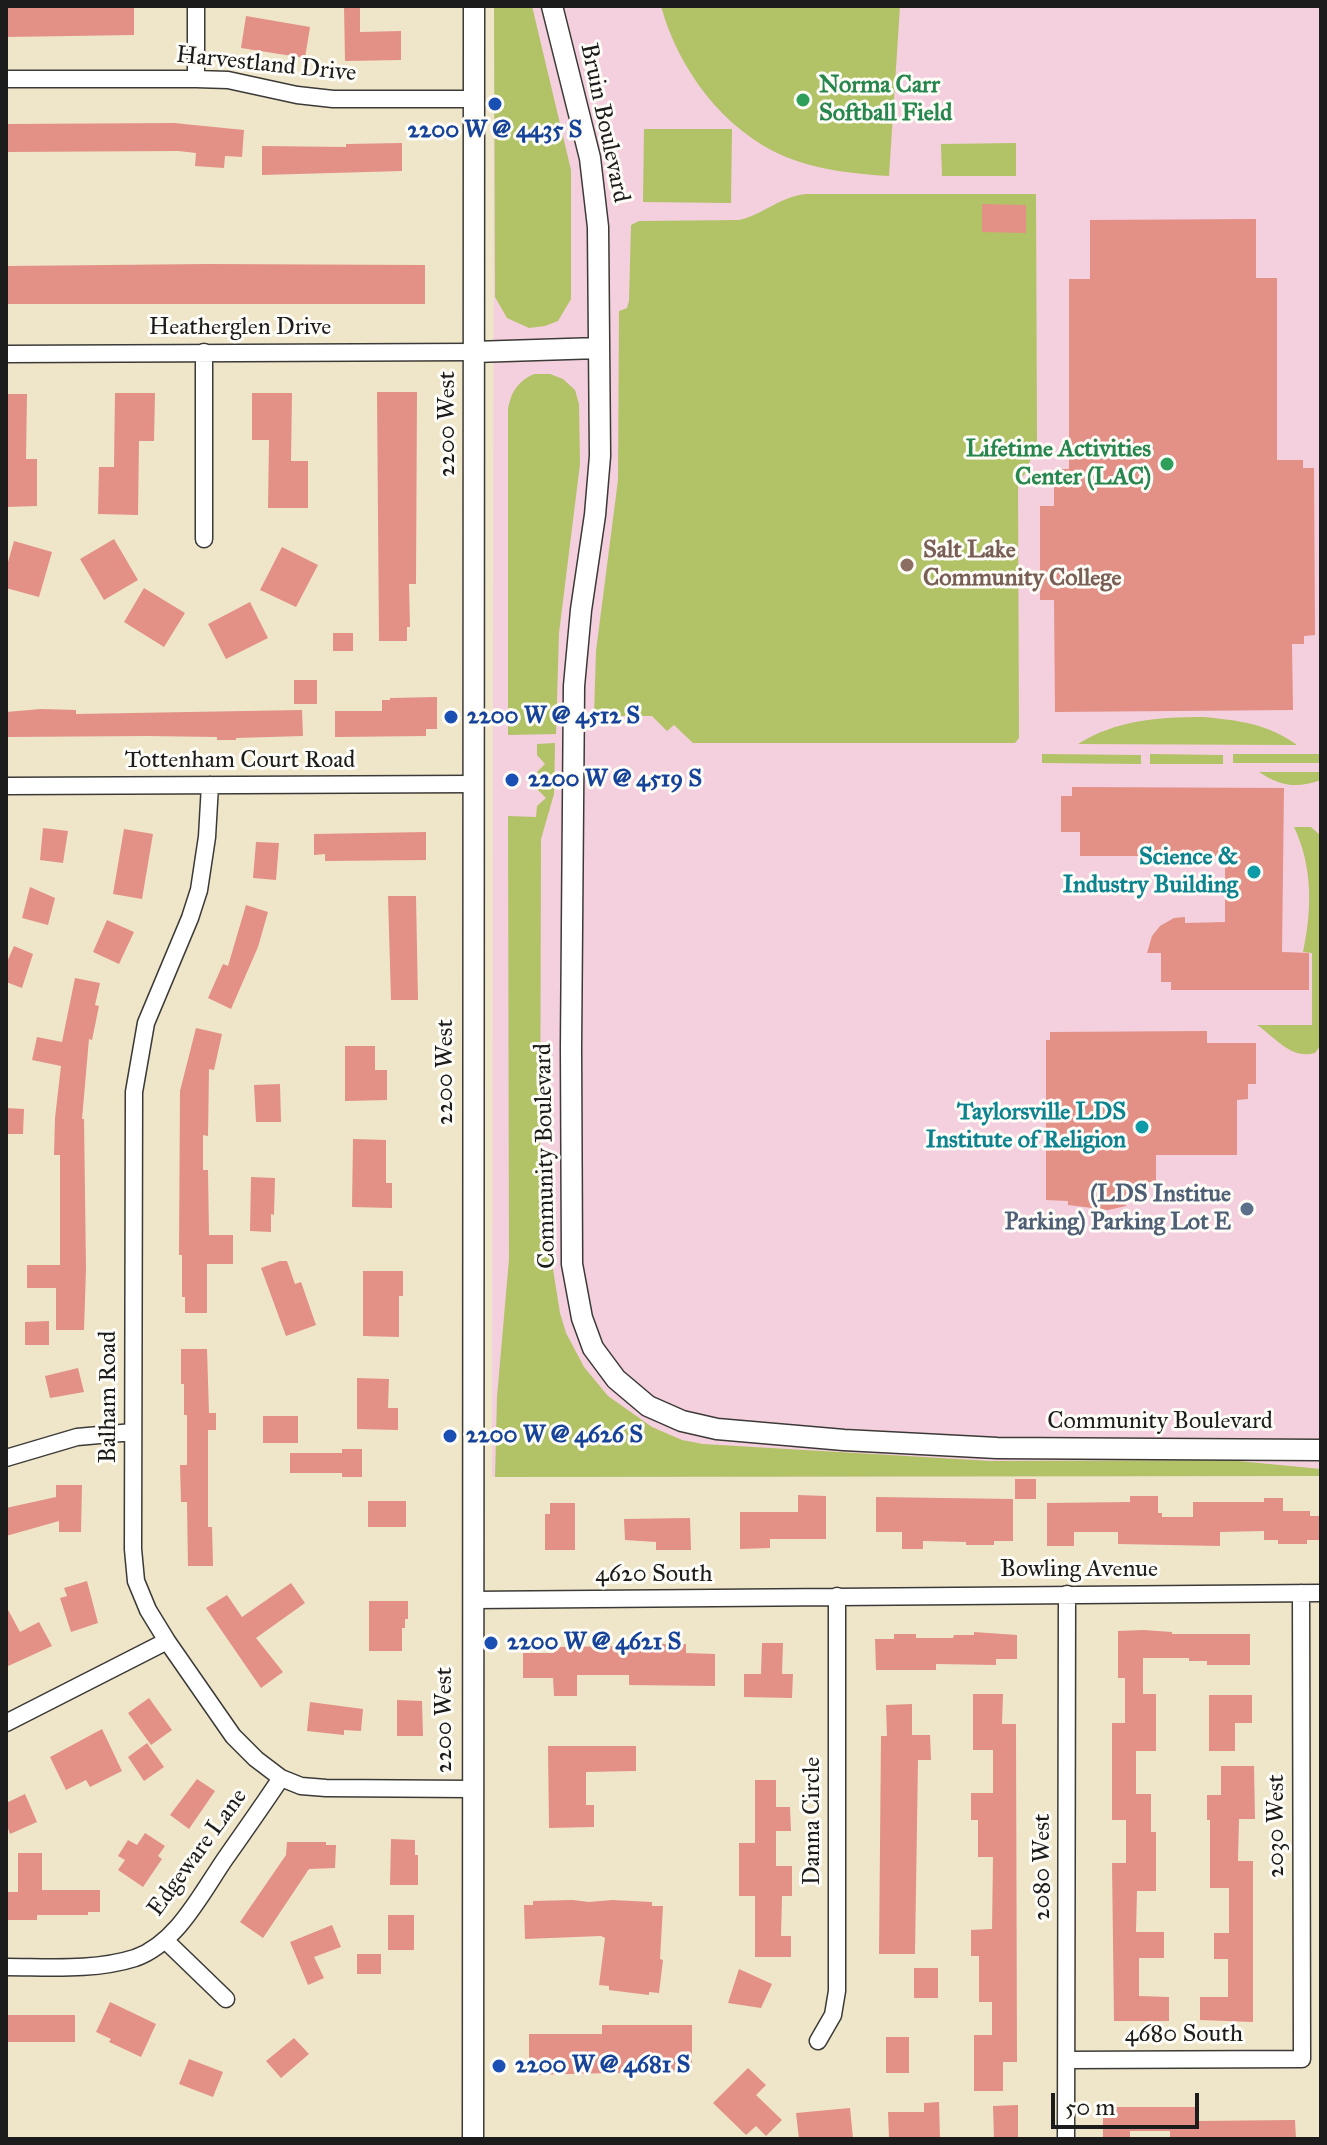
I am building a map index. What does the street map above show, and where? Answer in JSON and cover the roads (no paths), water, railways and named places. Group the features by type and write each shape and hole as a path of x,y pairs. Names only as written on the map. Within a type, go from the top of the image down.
{"street":[{"path":"196,6 196,79"},
{"name":"2200 West","path":"473,2139 474,6"},
{"name":"Bruin Boulevard","path":"552,6 590,158 595,193 599,348"},
{"name":"Harvestland Drive","path":"6,79 228,80 297,95 333,99 474,99"},
{"path":"474,352 599,348"},
{"name":"Community Boulevard","path":"599,348 600,456 574,686 571,1032 572,1264 582,1318 593,1348 616,1379 648,1406 682,1421 717,1429 997,1448 1321,1450"},
{"path":"204,352 204,539"},
{"name":"Heatherglen Drive","path":"6,354 474,352"},
{"name":"Tottenham Court Road","path":"6,786 473,784"},
{"name":"Balham Road","path":"210,785 206,850 199,890 146,1023 137,1064 133,1137 133,1549 136,1581 148,1610 167,1641 233,1736 281,1778 301,1786 326,1788 471,1789"},
{"path":"6,1458 77,1437 133,1432"},
{"name":"2030 West","path":"1301,1593 1302,2059"},
{"name":"Bowling Avenue","path":"837,1596 1321,1593"},
{"name":"2080 West","path":"1066,2139 1067,1594"},
{"name":"4620 South","path":"472,1600 837,1596"},
{"name":"Danna Circle","path":"818,2041 833,2015 837,1991 837,1596"},
{"path":"6,1723 167,1641"},
{"name":"Edgeware Lane","path":"6,1967 109,1964 137,1957 165,1940 186,1917 281,1778"},
{"path":"165,1940 226,1999"},
{"name":"4680 South","path":"1067,2060 1302,2059"}],"place":[{"name":"Norma Carr Softball Field","path":"803,100"},
{"name":"2200 W @ 4435 S","path":"495,104"},
{"name":"Lifetime Activities Center (LAC)","path":"1167,464"},
{"name":"Salt Lake Community College","path":"907,565"},
{"name":"2200 W @ 4512 S","path":"451,717"},
{"name":"2200 W @ 4519 S","path":"512,780"},
{"name":"Science & Industry Building","path":"1254,872"},
{"name":"Taylorsville LDS Institute of Religion","path":"1142,1127"},
{"name":"(LDS Institue Parking) Parking Lot E","path":"1247,1209"},
{"name":"2200 W @ 4626 S","path":"450,1436"},
{"name":"2200 W @ 4621 S","path":"491,1643"},
{"name":"2200 W @ 4681 S","path":"499,2066"}]}
